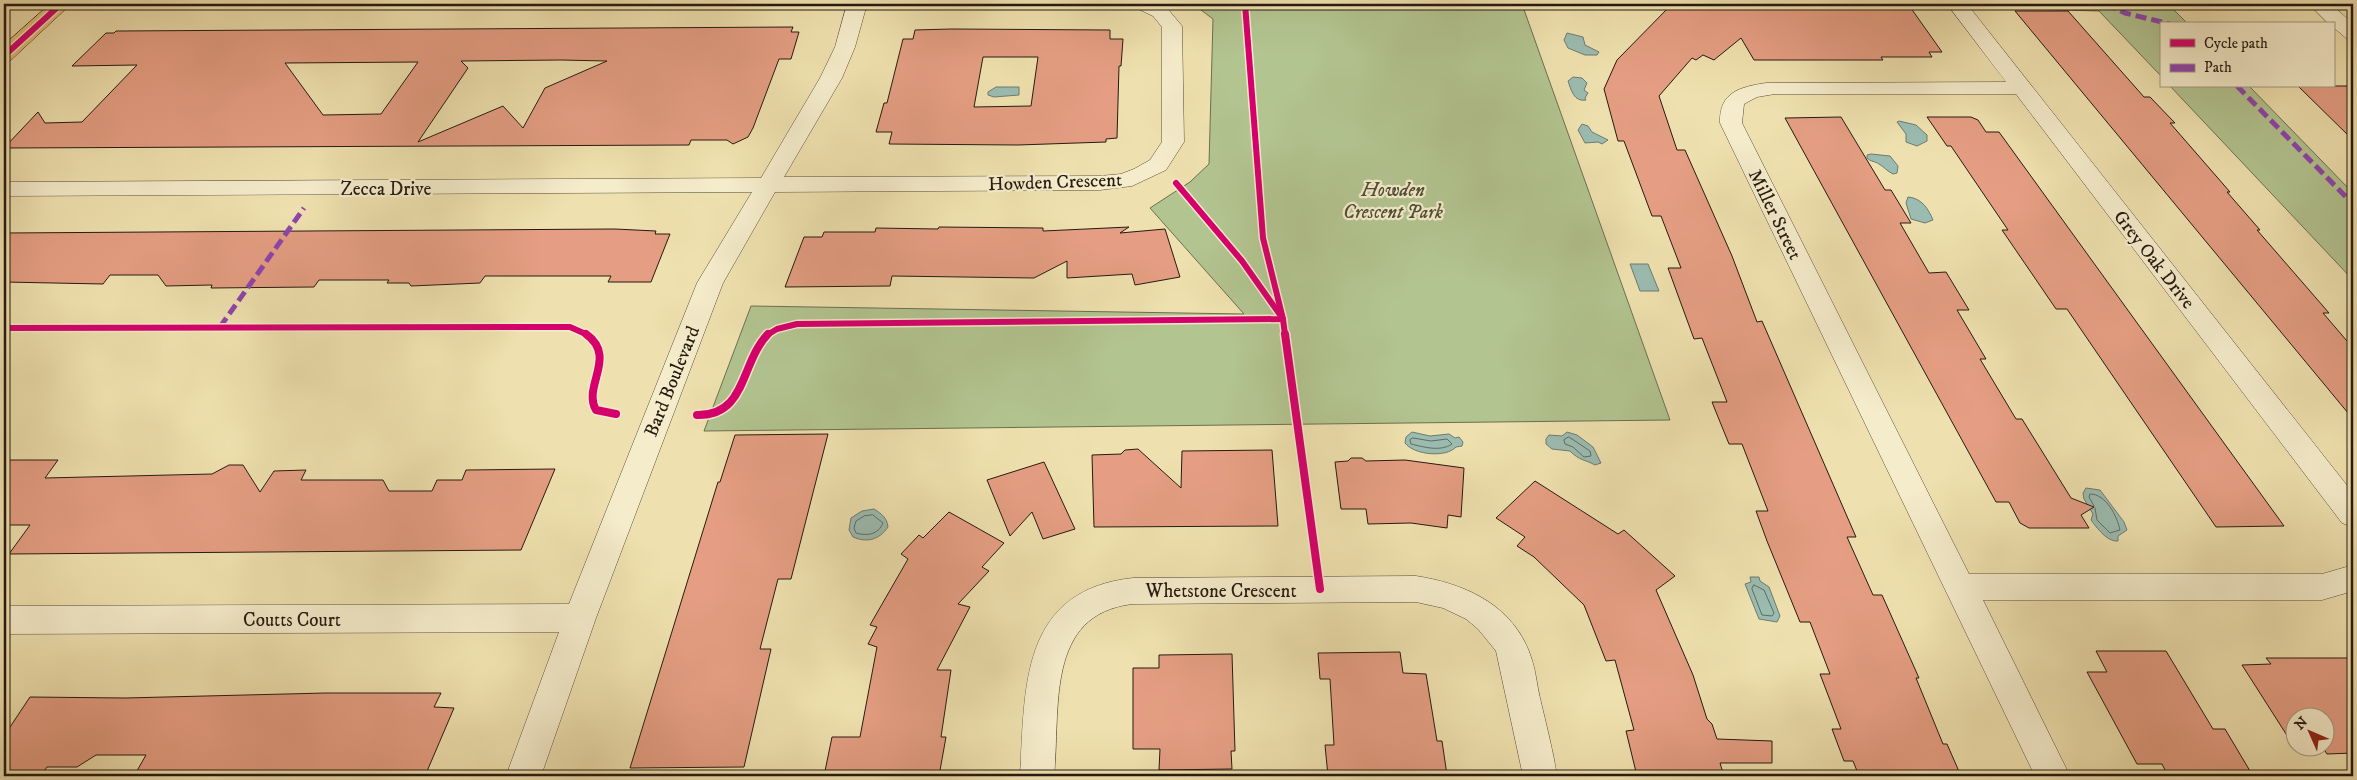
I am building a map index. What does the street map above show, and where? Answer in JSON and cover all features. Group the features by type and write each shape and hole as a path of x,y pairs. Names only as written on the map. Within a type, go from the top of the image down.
{"main road":[{"path":"4,56 61,4"}],"street":[{"name":"Bard Boulevard","path":"524,776 580,618 710,283 831,78 844,46 857,4"},
{"name":"Howden Crescent","path":"768,186 1100,184 1124,181 1142,174 1158,165 1173,142 1172,26 1160,12 1143,4"},
{"name":"Grey Oak Drive","path":"1957,4 2353,515"},
{"path":"2319,4 2353,34"},
{"name":"Miller Street","path":"1960,587 1731,124 1729,113 1738,97 1753,91 1774,88 2023,88"},
{"name":"Zecca Drive","path":"4,189 768,186"},
{"path":"2053,776 1960,587 2322,588 2353,578"},
{"name":"Whetstone Crescent","path":"1037,776 1045,671 1051,648 1059,630 1072,616 1107,595 1133,591 1416,589 1437,591 1477,609 1494,622 1507,640 1515,659 1540,776"},
{"name":"Coutts Court","path":"4,620 580,618"}],"green space":[{"name":"Howden Crescent Park","path":"1193,4 1522,4 1670,420 704,431 751,306 1244,314 1150,208 1190,182 1209,164 1213,19"},
{"path":"1980,4 2168,4 2186,22 2160,22 2160,75 2099,11 1983,8"},
{"path":"2172,88 2251,88 2353,193 2353,280"}],"water":[{"path":"1567,33 1583,37 1585,45 1599,52 1597,55 1585,55 1568,48 1564,40"},
{"path":"1573,77 1582,78 1587,83 1584,90 1588,93 1585,98 1586,100 1579,99 1572,91 1568,81"},
{"path":"996,87 1019,87 1019,95 994,97 988,95 988,92"},
{"path":"1897,122 1916,125 1927,135 1927,141 1917,146 1906,142 1906,134"},
{"path":"1582,124 1588,126 1592,132 1608,140 1602,144 1598,142 1585,143 1578,130"},
{"path":"1867,155 1890,156 1898,166 1897,173 1893,174 1878,163 1868,159"},
{"path":"1908,197 1921,202 1933,220 1925,223 1911,219 1906,203"},
{"path":"1630,264 1648,264 1659,291 1640,291"},
{"path":"1412,432 1430,436 1449,434 1455,438 1459,437 1463,442 1462,446 1445,453 1430,454 1415,450 1405,443 1406,437"},
{"path":"1567,432 1577,435 1593,447 1601,463 1595,465 1579,458 1570,451 1552,449 1546,444 1546,439 1549,435 1562,436"},
{"path":"2086,488 2100,490 2124,522 2127,530 2118,536 2118,541 2106,537 2091,520 2093,514 2084,499 2083,493"},
{"path":"874,509 884,516 888,527 881,535 872,539 863,540 853,537 849,530 851,518 862,511"},
{"path":"1750,577 1759,577 1760,581 1769,587 1780,616 1777,622 1759,619 1745,584 1751,582"}],"building":[{"path":"1672,4 1908,4 1942,52 1929,52 1932,57 1881,57 1883,60 1754,60 1741,38 1714,60 1703,55 1696,60 1692,58 1659,96 1677,150 1685,150 1732,256 1757,322 1762,321 1856,537 1847,537 1873,595 1882,595 1919,678 1916,678 1943,744 1947,744 1961,776 1859,776 1853,761 1844,761 1832,729 1841,729 1820,674 1830,674 1810,622 1800,622 1767,541 1756,511 1768,511 1742,444 1729,444 1712,402 1727,402 1702,338 1694,339 1668,268 1681,268 1661,216 1652,216 1624,141 1618,141 1604,89 1617,60"},
{"path":"2015,11 2068,11 2144,97 2150,97 2175,123 2170,123 2230,192 2227,192 2260,230 2257,230 2329,313 2323,313 2353,348 2353,419"},
{"path":"793,27 791,32 799,32 791,59 779,59 748,137 733,144 727,140 691,140 689,145 4,148 38,112 45,123 82,122 137,65 72,66 106,33 114,33 116,31","holes":["461,61 607,61 545,88 523,128 503,106 418,142 468,68","418,62 381,114 323,115 285,63"]},
{"path":"915,30 1110,30 1110,39 1123,39 1121,66 1119,66 1117,138 1106,139 1106,142 1018,145 889,144 892,132 876,132 884,103 887,103 903,39 913,39","holes":["983,57 1038,57 1031,106 974,107"]},
{"path":"2353,86 2353,140 2300,88"},
{"path":"1841,117 1885,190 1891,190 1911,223 1900,223 1929,273 1946,272 1969,310 1957,310 1986,359 1980,359 2016,419 2022,419 2071,498 2094,507 2081,515 2089,528 2029,528 2020,523 2009,502 1996,502 1785,118"},
{"path":"1927,117 1971,117 1978,120 1986,132 1999,132 2284,526 2216,527 2067,309 2056,309 2002,230 2008,230 1951,146 1947,146"},
{"path":"939,227 1043,228 1043,231 1129,227 1120,233 1165,229 1180,277 1135,285 1132,274 1067,278 1067,261 1034,278 892,276 890,286 785,287 804,237 822,237 824,232 875,232 876,228 938,229"},
{"path":"615,229 656,231 655,234 670,234 651,282 608,282 611,276 485,276 480,283 411,286 409,283 387,283 389,280 319,280 314,287 211,288 212,285 166,286 158,275 110,275 103,284 4,282 4,233"},
{"path":"828,434 791,579 778,579 760,649 771,649 744,767 630,768 718,482 720,482 735,435"},
{"path":"1138,449 1181,488 1182,451 1272,450 1278,526 1094,527 1092,455 1121,454 1125,450"},
{"path":"1351,458 1362,458 1366,461 1405,460 1464,468 1461,517 1448,515 1447,528 1411,523 1368,524 1366,509 1341,509 1335,462 1348,461"},
{"path":"4,460 58,460 45,478 212,474 229,465 243,465 260,492 274,471 306,470 301,480 383,480 389,491 432,491 437,480 462,480 466,470 555,469 521,550 9,554 30,525 4,525"},
{"path":"1044,462 1075,529 1043,539 1032,512 1010,536 987,480"},
{"path":"1535,481 1618,534 1624,530 1675,576 1656,590 1693,675 1707,719 1712,724 1717,739 1772,741 1772,763 1720,763 1724,776 1637,776 1626,731 1634,730 1615,660 1606,661 1584,605 1534,557 1517,546 1525,537 1496,518"},
{"path":"949,512 1004,543 982,567 989,571 958,604 970,607 937,670 951,670 941,737 946,737 939,776 824,776 832,737 860,737 877,647 868,644 877,627 870,625 908,559 901,554 919,535 923,538"},
{"path":"2096,651 2166,651 2213,729 2225,729 2253,776 2168,776 2162,764 2137,764 2087,672 2107,672"},
{"path":"1400,652 1403,673 1426,674 1437,741 1442,741 1447,775 1328,776 1325,745 1334,745 1330,679 1320,679 1318,653"},
{"path":"1232,654 1235,751 1231,751 1232,769 1159,770 1160,749 1133,749 1133,668 1159,668 1159,655"},
{"path":"2266,658 2353,658 2353,753 2334,754 2334,708 2284,708 2284,731 2242,665 2271,664"},
{"path":"326,693 441,693 434,707 454,708 425,776 134,776 146,755 96,755 77,767 47,767 41,776 4,776 4,736 30,697 125,698"}],"marked path":[{"path":"2106,4 2125,13 2162,22"},
{"path":"2239,88 2353,204"},
{"path":"220,327 304,208"}],"cycle path":[{"path":"4,56 61,4"},
{"path":"697,415 714,415 725,408 733,400 761,342 774,330 797,324 1283,319 1263,238 1245,4"},
{"path":"1176,183 1242,261 1283,319 1320,589"},
{"path":"4,328 570,327 584,332 593,339 598,347 600,356 599,366 592,403 596,410 616,414"}]}
